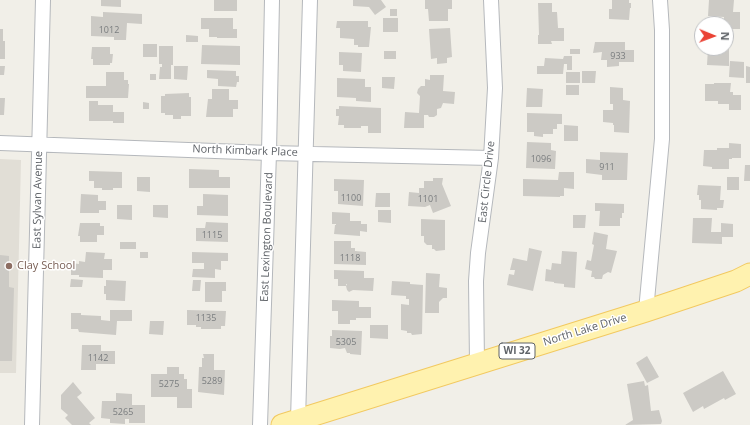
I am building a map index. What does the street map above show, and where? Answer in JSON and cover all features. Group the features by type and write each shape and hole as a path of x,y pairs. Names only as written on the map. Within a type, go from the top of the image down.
{"main road":[{"name":"North Lake Drive","path":"290,422 646,311 736,281 750,274"}],"street":[{"name":"East Sylvan Avenue","path":"32,425 43,0"},
{"name":"East Lexington Boulevard","path":"260,425 269,153 272,0"},
{"path":"290,422 306,153 310,0"},
{"name":"East Circle Drive","path":"478,364 476,282 478,253 491,158 494,88 491,0"},
{"path":"646,311 662,139 662,30 660,0"},
{"name":"North Kimbark Place","path":"0,143 269,153 491,158"}],"shaded area":[{"name":"Clay School","path":"0,159 21,160 16,373 0,373"}],"building":[{"path":"101,0 121,0 121,7 101,6"},
{"path":"214,0 237,0 237,11 214,11"},
{"path":"353,0 381,0 386,7 375,15 369,7 353,6"},
{"path":"425,0 452,0 452,9 448,9 448,21 429,21 428,9 425,9"},
{"path":"612,0 629,0 629,3 631,3 631,8 629,20 609,19 609,9 612,9"},
{"path":"709,0 734,0 733,12 740,12 740,29 734,29 734,16 708,16"},
{"path":"538,3 552,3 552,12 557,12 558,28 564,28 564,41 551,41 552,44 538,44"},
{"path":"390,9 397,9 397,16 390,16"},
{"path":"103,12 142,14 142,24 127,23 126,40 114,40 114,37 91,36 91,16 103,17"},
{"path":"201,18 233,18 233,29 237,29 237,38 209,37 209,29 201,29"},
{"path":"383,18 398,18 398,32 383,32"},
{"path":"337,21 368,21 368,27 371,27 369,47 358,47 358,45 354,45 354,39 340,38 340,28 336,28"},
{"path":"450,28 452,57 447,58 447,63 437,64 437,58 431,59 429,29"},
{"path":"0,29 3,29 3,41 5,41 5,59 0,59"},
{"path":"186,35 198,36 198,42 186,42"},
{"path":"595,42 625,42 625,50 634,50 634,62 619,62 619,66 607,67 607,60 601,60 602,52 593,53"},
{"path":"143,44 157,44 157,57 143,57"},
{"path":"202,45 240,46 240,65 201,64"},
{"path":"159,46 173,46 171,79 159,79 160,67 162,67 162,64 159,64"},
{"path":"92,47 110,47 110,54 113,54 112,63 110,63 110,65 93,65 93,59 91,59"},
{"path":"570,49 580,49 580,54 570,54"},
{"path":"384,51 396,51 396,59 384,59"},
{"path":"339,52 362,53 361,72 343,71 343,65 339,65"},
{"path":"564,56 572,56 572,70 567,70 567,64 564,64 563,74 537,74 537,66 544,66 545,58 563,59"},
{"path":"708,56 729,56 729,66 707,65"},
{"path":"730,61 744,62 744,78 729,77"},
{"path":"0,66 5,66 4,75 0,75"},
{"path":"174,66 188,66 187,80 174,79"},
{"path":"746,66 750,67 750,83 746,83"},
{"path":"207,70 236,71 236,76 239,76 239,82 237,82 236,87 218,86 218,79 207,78"},
{"path":"582,71 596,71 595,83 582,83"},
{"path":"106,72 124,72 124,80 128,80 129,84 128,98 86,98 86,86 106,86"},
{"path":"566,72 580,72 580,83 566,83"},
{"path":"150,74 156,74 156,80 150,80"},
{"path":"430,75 444,75 443,91 455,92 454,104 443,103 441,108 437,109 437,115 434,117 424,115 424,128 404,128 405,112 419,113 420,96 417,93 418,89 421,86 425,86 425,79 430,80"},
{"path":"382,77 395,77 394,89 382,88"},
{"path":"337,78 365,79 365,87 371,87 371,102 356,101 356,98 337,97"},
{"path":"731,83 730,92 733,92 733,95 741,95 741,110 729,110 729,104 718,104 718,101 705,101 705,84"},
{"path":"566,85 579,85 579,95 566,95"},
{"path":"610,87 623,88 623,100 630,101 629,133 614,132 613,123 603,122 603,110 613,110 613,104 610,104"},
{"path":"527,88 543,89 542,107 526,107"},
{"path":"212,89 229,89 229,100 238,100 238,109 233,109 233,117 206,117 208,99 212,99"},
{"path":"189,93 189,97 191,97 191,116 181,116 181,119 173,119 173,115 165,115 165,113 161,113 161,96 165,96 165,94"},
{"path":"0,98 5,98 4,115 0,115"},
{"path":"89,101 98,101 98,105 113,105 113,112 124,112 124,123 113,123 113,121 89,121"},
{"path":"143,102 149,103 149,109 143,109"},
{"path":"339,106 381,108 381,133 368,133 368,126 361,126 361,128 344,128 344,125 338,125 339,116 336,116 336,109 339,109"},
{"path":"527,113 562,114 562,124 557,124 557,129 553,129 553,134 543,134 543,137 534,136 534,132 527,132"},
{"path":"564,125 578,126 578,141 564,141"},
{"path":"527,142 551,143 551,150 556,151 555,169 526,168"},
{"path":"729,143 741,144 741,158 729,159 729,169 712,169 712,167 703,166 704,150 729,148"},
{"path":"600,152 628,153 627,180 602,180 602,175 586,173 586,159 600,160"},
{"path":"745,165 750,165 750,181 744,181"},
{"path":"189,169 219,170 219,177 230,177 230,188 189,188"},
{"path":"89,171 122,172 122,188 102,190 102,188 94,188 94,181 89,181"},
{"path":"559,172 574,172 574,189 564,188 564,196 523,196 523,179 558,180"},
{"path":"137,177 150,177 150,192 137,191"},
{"path":"727,177 739,177 739,190 727,190"},
{"path":"433,178 443,178 442,184 451,206 433,213 430,205 425,207 408,206 409,192 419,193 419,188 424,188 424,181 433,181"},
{"path":"334,179 364,180 363,206 338,204 338,191 334,191"},
{"path":"698,185 721,186 720,200 724,200 723,208 717,208 717,210 701,209 701,200 699,200 699,195 697,195"},
{"path":"376,193 390,193 390,207 375,207"},
{"path":"81,194 98,195 98,201 106,201 106,210 99,210 99,213 80,213"},
{"path":"203,194 228,195 228,216 197,215 197,206 203,206"},
{"path":"595,203 624,204 624,213 622,213 622,218 620,218 620,226 599,226 600,211 595,211"},
{"path":"117,205 132,205 132,220 117,219"},
{"path":"153,205 168,205 168,218 153,217"},
{"path":"378,210 391,210 391,223 378,222"},
{"path":"332,212 350,213 350,221 361,221 361,224 367,224 367,232 360,231 360,236 334,234 336,224 332,224"},
{"path":"573,215 586,215 585,228 573,228"},
{"path":"693,218 712,218 711,232 721,232 721,223 733,224 733,237 722,237 722,244 692,243"},
{"path":"421,219 445,220 445,250 436,251 432,249 432,245 427,245 424,242 424,236 421,236"},
{"path":"206,222 228,223 228,242 196,241 196,228 205,228"},
{"path":"80,223 100,223 100,226 104,226 104,235 97,235 97,242 80,242 80,236 78,236"},
{"path":"594,232 608,235 606,249 617,251 611,273 608,272 603,275 602,279 595,279 594,277 591,277 592,271 585,269 587,260 591,261 594,245 592,244"},
{"path":"334,241 351,241 351,248 355,248 355,251 366,252 366,265 334,264"},
{"path":"120,242 136,242 136,249 120,249"},
{"path":"529,248 542,251 533,291 507,285 509,274 514,275 515,270 510,270 513,258 527,261"},
{"path":"562,251 577,252 575,288 564,287 564,284 545,281 546,269 551,270 552,263 561,264"},
{"path":"86,252 105,253 104,259 112,259 112,270 103,270 103,278 79,277 79,275 71,275 71,263 79,264 79,261 85,262"},
{"path":"140,252 148,252 148,258 140,258"},
{"path":"192,252 228,253 228,261 221,261 221,270 215,269 215,278 192,277 193,269 204,269 204,263 192,263"},
{"path":"0,255 9,256 9,287 14,288 12,361 0,361"},
{"path":"334,270 364,271 364,278 374,278 373,291 353,290 349,292 346,286 338,286 338,279 334,279"},
{"path":"426,273 440,274 439,287 447,288 447,298 443,298 439,302 439,313 425,313"},
{"path":"71,279 83,280 82,287 70,287"},
{"path":"106,280 126,281 125,301 106,300 104,286 106,286"},
{"path":"193,280 201,280 200,291 192,291"},
{"path":"392,281 410,282 410,284 423,285 422,334 412,335 411,333 407,333 407,331 401,330 401,304 409,305 409,299 406,299 406,296 391,295"},
{"path":"205,282 226,282 226,291 222,291 222,302 205,302"},
{"path":"332,300 359,301 359,307 371,307 371,318 356,318 356,320 350,320 350,324 338,324 338,311 332,311"},
{"path":"110,310 132,310 132,321 117,321 116,335 79,332 78,329 71,329 71,313 101,316 101,320 110,321"},
{"path":"187,310 226,311 225,326 221,326 221,329 201,329 201,327 196,327 196,325 187,325"},
{"path":"150,321 164,321 163,335 149,334"},
{"path":"370,325 388,325 388,339 370,338"},
{"path":"332,330 362,331 361,355 347,353 345,348 330,348 330,336 332,336"},
{"path":"82,345 101,345 101,351 115,351 115,364 96,364 96,370 81,370"},
{"path":"203,354 214,354 214,370 225,370 224,395 198,392 199,367 202,367 202,358 204,358"},
{"path":"647,356 659,377 647,383 636,363"},
{"path":"167,367 179,367 179,374 184,374 184,379 187,379 187,389 192,389 192,408 177,408 177,397 151,397 151,374 167,374"},
{"path":"723,371 736,394 725,400 724,398 704,409 703,406 693,412 683,393"},
{"path":"644,381 645,386 648,385 651,411 659,410 662,421 661,424 625,425 633,420 627,384"},
{"path":"73,382 82,393 77,397 95,418 89,423 91,425 72,425 65,418 68,415 61,409 61,395"},
{"path":"116,393 132,394 132,405 145,405 145,423 129,423 129,419 125,419 125,424 110,423 110,419 101,418 102,401 116,401"}],"place":[{"name":"Clay School","path":"9,266"}]}
